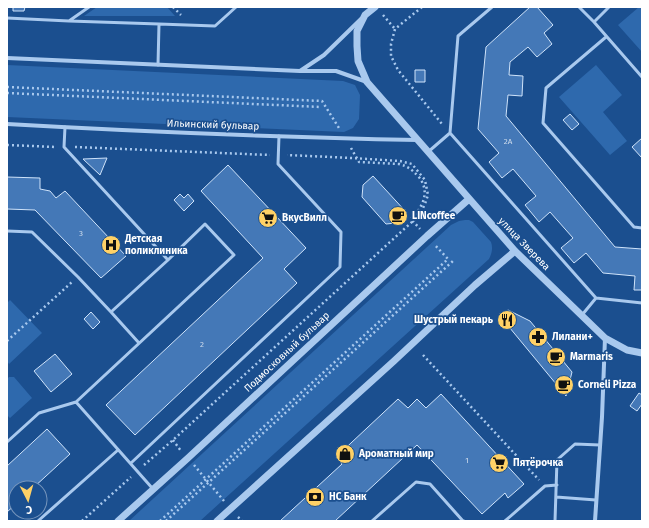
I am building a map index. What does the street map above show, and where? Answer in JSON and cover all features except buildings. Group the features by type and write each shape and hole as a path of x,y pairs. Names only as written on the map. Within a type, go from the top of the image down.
{"street":[{"name":"улица Зверева","path":"375,7 365,15 357,31 358,62 367,82 515,251 605,338 627,350 642,353"},
{"path":"300,71 324,55 365,15"},
{"path":"7,58 336,72 367,82"},
{"name":"Ильинский бульвар","path":"7,124 345,139 418,140"},
{"name":"Подмосковный бульвар","path":"118,521 188,458 426,236 469,199"},
{"path":"217,521 394,361 475,285 515,251"},
{"path":"595,521 602,417 605,338"}],"lane":[{"path":"69,21 90,7"},
{"path":"7,18 215,26 236,7"},
{"path":"428,152 450,134 458,36 492,7"},
{"path":"579,7 642,77"},
{"path":"594,22 609,7"},
{"path":"158,65 159,24"},
{"path":"606,37 546,88 543,123 634,227 642,228"},
{"path":"65,127 64,147 168,260"},
{"path":"450,134 596,298 642,303"},
{"path":"130,463 340,267 341,232 278,164 279,136"},
{"path":"7,442 39,413 76,402 234,255 205,224 111,312"},
{"path":"7,231 32,232 78,277 139,343"},
{"path":"581,316 596,298"},
{"path":"76,402 153,489"},
{"path":"555,521 558,460 575,444 600,445"},
{"path":"38,521 118,450"},
{"path":"372,521 416,482 430,484 464,521"},
{"path":"505,521 545,486 556,485"},
{"path":"556,497 596,500"}],"path":[{"path":"422,7 395,29 390,44 391,56 398,70 450,134"},
{"path":"380,13 395,29"},
{"path":"7,87 322,101 345,139"},
{"path":"7,93 321,107"},
{"path":"7,145 400,161 412,164 422,176 425,180 428,195 421,212 415,219 82,521"},
{"path":"422,176 426,173"},
{"path":"166,521 453,261"},
{"path":"7,341 78,277"},
{"path":"423,355 545,486"},
{"path":"173,440 242,521"}],"shaded area":[{"path":"97,7 167,7 175,16 84,16"},
{"path":"639,7 642,7 642,52 618,25"},
{"path":"7,65 343,81 355,85 360,95 359,119 353,128 344,132 7,117"},
{"path":"596,65 622,95 603,112 627,141 610,155 559,97"},
{"path":"465,220 473,222 491,242 492,250 489,259 200,521 129,521 451,225"},
{"path":"10,300 42,333 9,364 7,361 7,303"},
{"path":"9,377 14,377 32,398 10,418 7,415 7,379"}],"place":[{"name":"LINcoffee","path":"398,216"},
{"name":"ВкусВилл","path":"268,218"},
{"name":"Детская поликлиника","path":"111,245"},
{"name":"Шустрый пекарь","path":"507,320"},
{"name":"Лилани+","path":"538,337"},
{"name":"Marmaris","path":"556,357"},
{"name":"Corneli Pizza","path":"564,385"},
{"name":"Ароматный мир","path":"345,454"},
{"name":"Пятёрочка","path":"499,463"},
{"name":"НС Банк","path":"315,497"}]}
